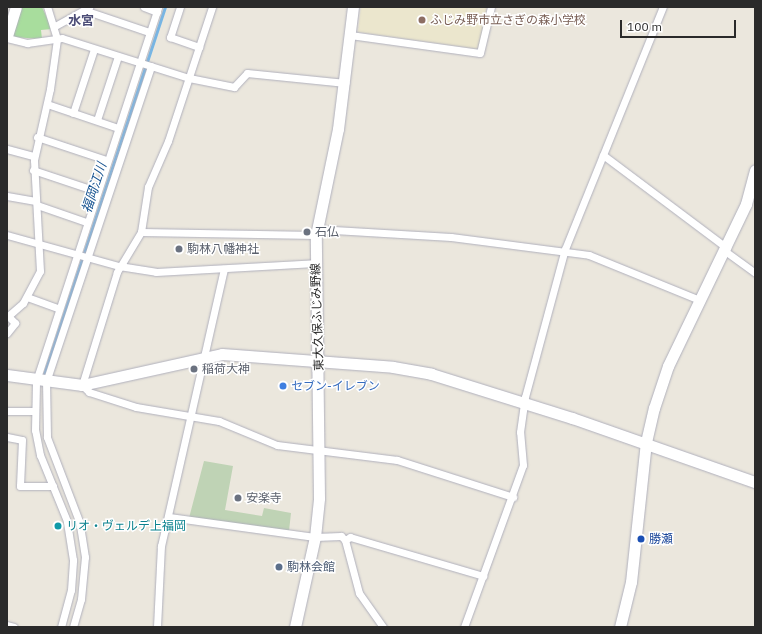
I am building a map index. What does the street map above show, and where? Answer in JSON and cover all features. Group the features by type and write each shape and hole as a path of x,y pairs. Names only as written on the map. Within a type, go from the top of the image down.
{"street":[{"path":"16,7 7,37 27,43 57,39 146,64 189,78 234,87 247,73 345,83"},
{"path":"7,333 15,323 7,316 27,296 40,271 33,170 34,156 37,137 47,104 57,39 55,26 47,7"},
{"path":"73,627 81,599 85,557 79,521 47,437 41,381 86,256 146,64 149,32 158,9 144,7"},
{"path":"180,7 170,37 199,47"},
{"path":"82,385 120,266 141,232 148,187 189,78 212,7"},
{"name":"東大久保ふじみ野線","path":"295,627 315,536 321,453 315,263 316,232 345,83 353,7"},
{"path":"350,35 480,53 491,7"},
{"path":"464,627 513,496 523,465 520,432 525,403 564,254 663,7"},
{"path":"55,26 86,9 149,32"},
{"path":"73,113 94,49"},
{"path":"97,120 118,56"},
{"path":"61,627 71,590 73,560 68,521 40,455 34,411 58,308 106,160 118,128 146,64"},
{"path":"47,104 118,128"},
{"path":"37,137 106,160"},
{"path":"7,149 34,156"},
{"path":"603,155 755,273"},
{"path":"33,170 96,191"},
{"path":"620,627 632,575 646,442 662,381 726,249 746,204 755,170"},
{"path":"7,196 36,203 86,222"},
{"path":"141,232 316,232 451,237 564,254 597,256 700,300"},
{"path":"7,235 39,241 120,266 156,272 315,263"},
{"path":"157,627 160,558 224,269"},
{"path":"27,296 58,308"},
{"path":"7,375 41,381 82,385 206,355 318,361 413,370 525,403 646,442 755,482"},
{"path":"82,385 89,392 130,405 191,418 219,421 276,446 321,453 397,460 513,496"},
{"path":"7,411 34,411"},
{"path":"7,437 22,440 20,486 53,486"},
{"path":"168,517 315,536 341,536 345,540 359,593 383,627"},
{"path":"345,540 350,537 483,576"},
{"path":"7,625 14,627"}],"shaded area":[{"name":"ふじみ野市立さぎの森小学校","path":"361,7 487,7 480,47 476,49 358,32"}],"green space":[{"path":"22,7 42,7 52,29 41,30 42,39 12,37"},
{"path":"204,461 233,466 225,510 262,516 264,508 291,513 289,531 189,518"}],"waterway":[{"name":"福岡江川","path":"44,375 165,7"}],"place":[{"name":"ふじみ野市立さぎの森小学校","path":"422,20"},
{"name":"石仏","path":"307,232"},
{"name":"駒林八幡神社","path":"179,249"},
{"name":"稲荷大神","path":"194,369"},
{"name":"セブン-イレブン","path":"283,386"},
{"name":"安楽寺","path":"238,498"},
{"name":"リオ・ヴェルデ上福岡","path":"58,526"},
{"name":"勝瀬","path":"641,539"},
{"name":"駒林会館","path":"279,567"}],"district":[{"name":"水宮","path":"81,21"}]}
